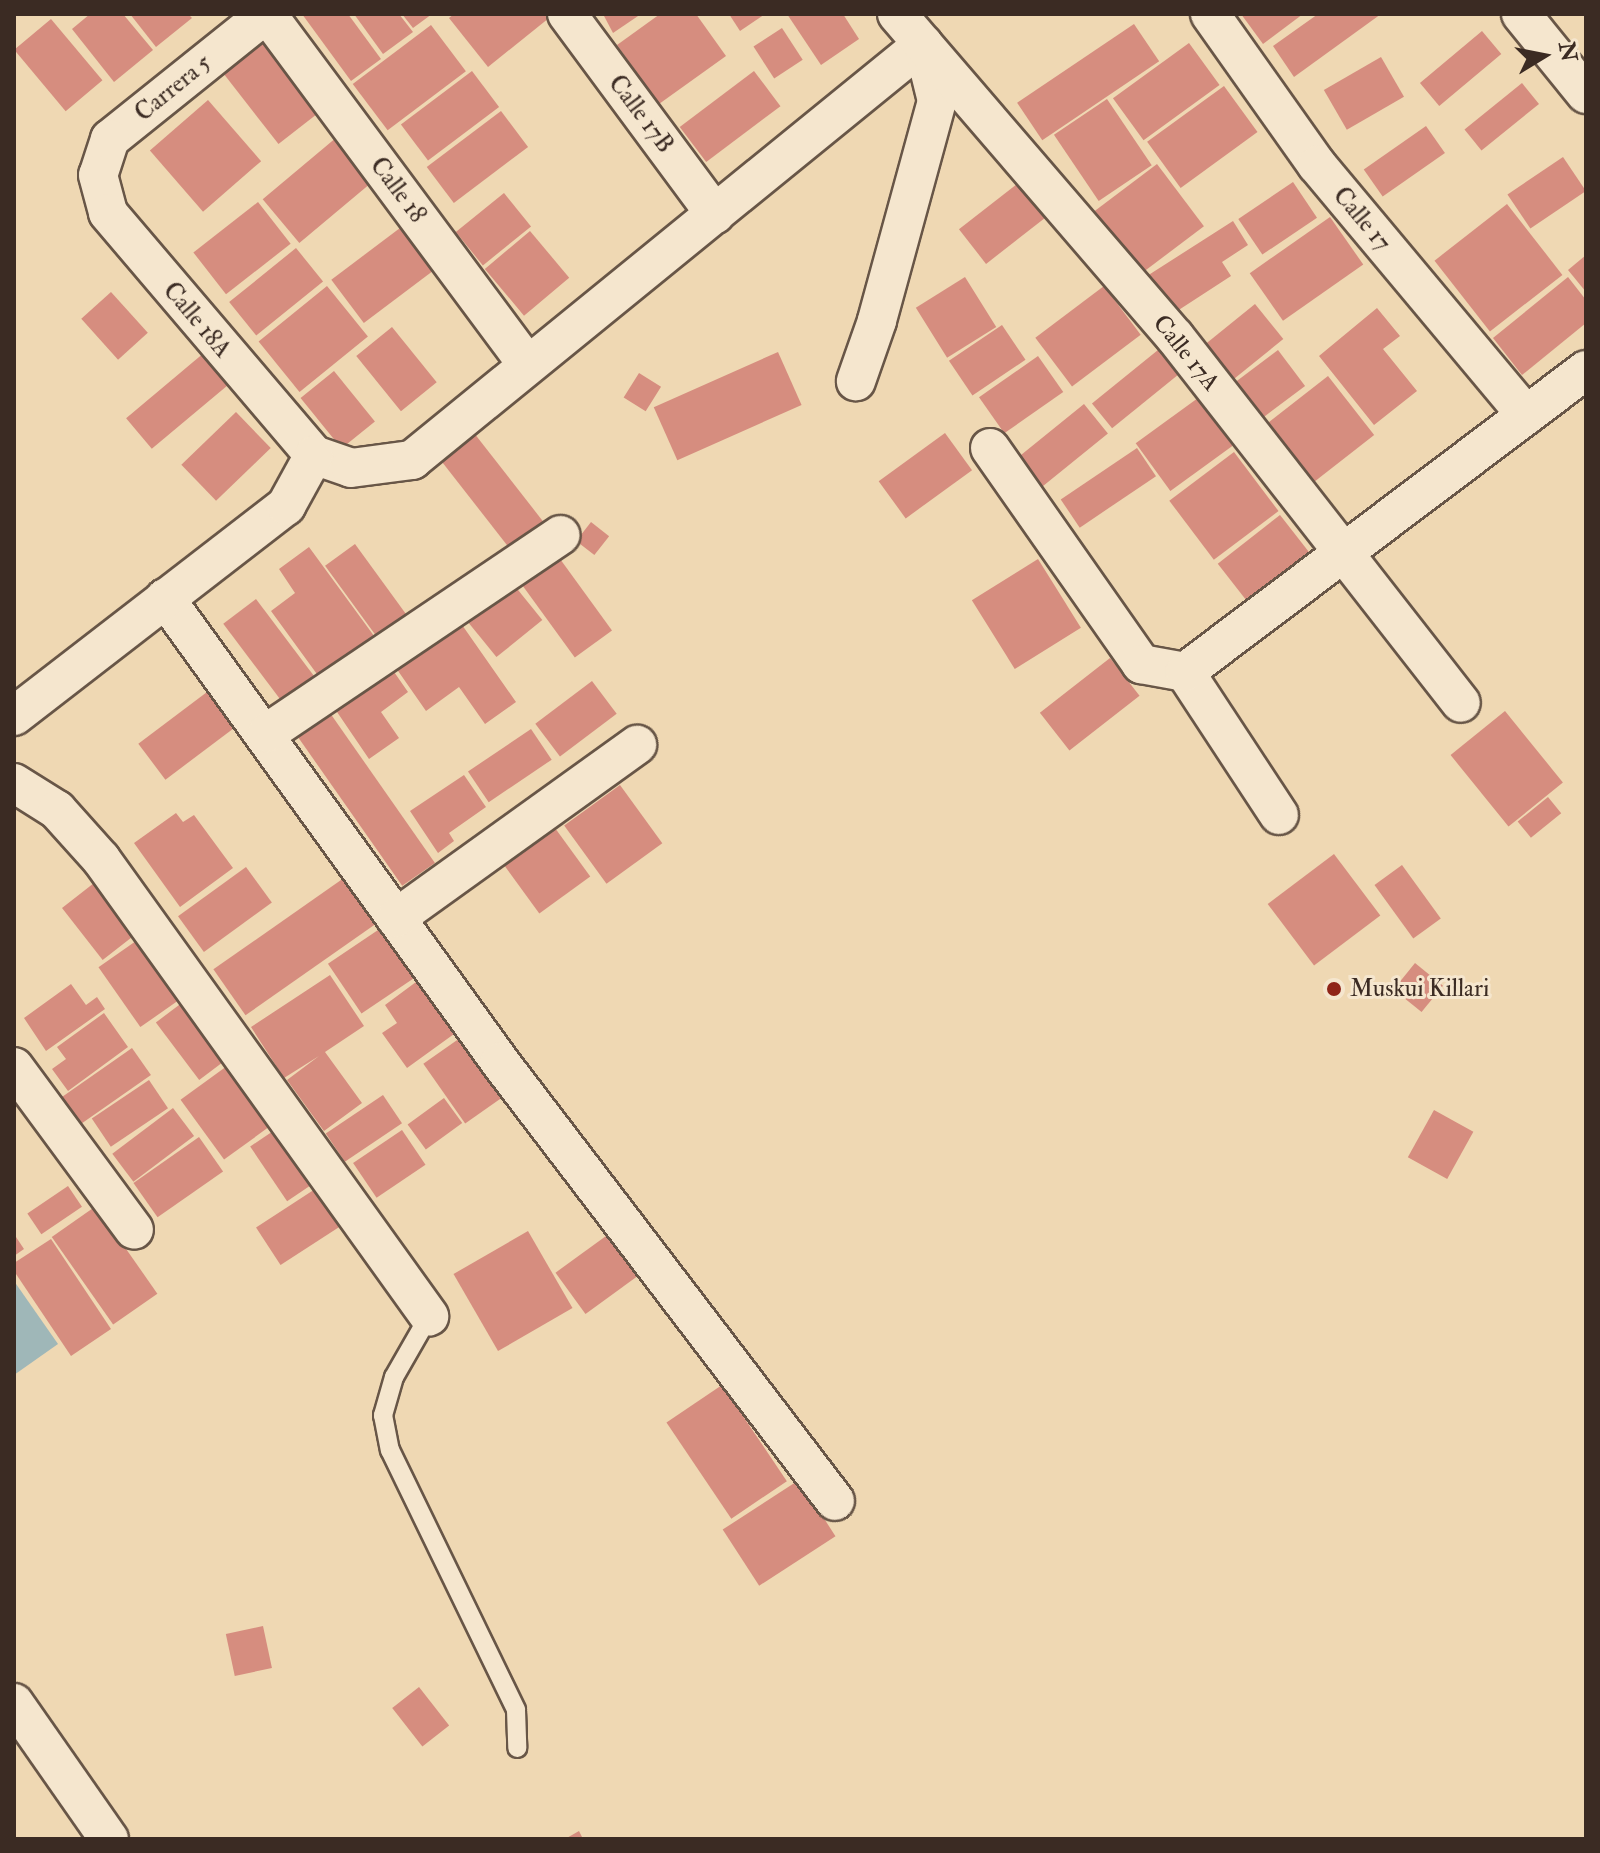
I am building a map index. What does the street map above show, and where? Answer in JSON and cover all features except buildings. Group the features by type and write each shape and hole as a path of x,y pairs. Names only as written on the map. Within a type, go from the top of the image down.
{"street":[{"name":"Carrera 5","path":"98,175 110,139 266,14"},
{"name":"Calle 18","path":"266,14 528,365"},
{"name":"Calle 17B","path":"567,14 715,214"},
{"name":"Calle 17A","path":"897,14 1175,337 1461,703"},
{"name":"Calle 17","path":"1210,14 1317,165 1526,415"},
{"path":"1521,14 1586,94"},
{"path":"14,716 286,506 314,455 351,468 412,460 923,44 937,101 877,321 856,381"},
{"name":"Calle 18A","path":"98,175 108,213 314,455"},
{"path":"1185,672 1586,370"},
{"path":"990,448 1141,664 1185,672 1279,815"},
{"path":"267,733 560,535"},
{"path":"165,598 267,733 396,918 835,1501"},
{"path":"396,918 637,745"},
{"path":"14,783 57,810 101,859 429,1316"},
{"path":"14,1067 134,1230"},
{"path":"14,1703 109,1839"}],"lane":[{"path":"429,1316 394,1377 383,1415 390,1450 516,1710 517,1748"}],"water":[{"path":"14,1281 58,1344 14,1375"}],"place":[{"name":"Muskui Killari","path":"1334,989"}]}
